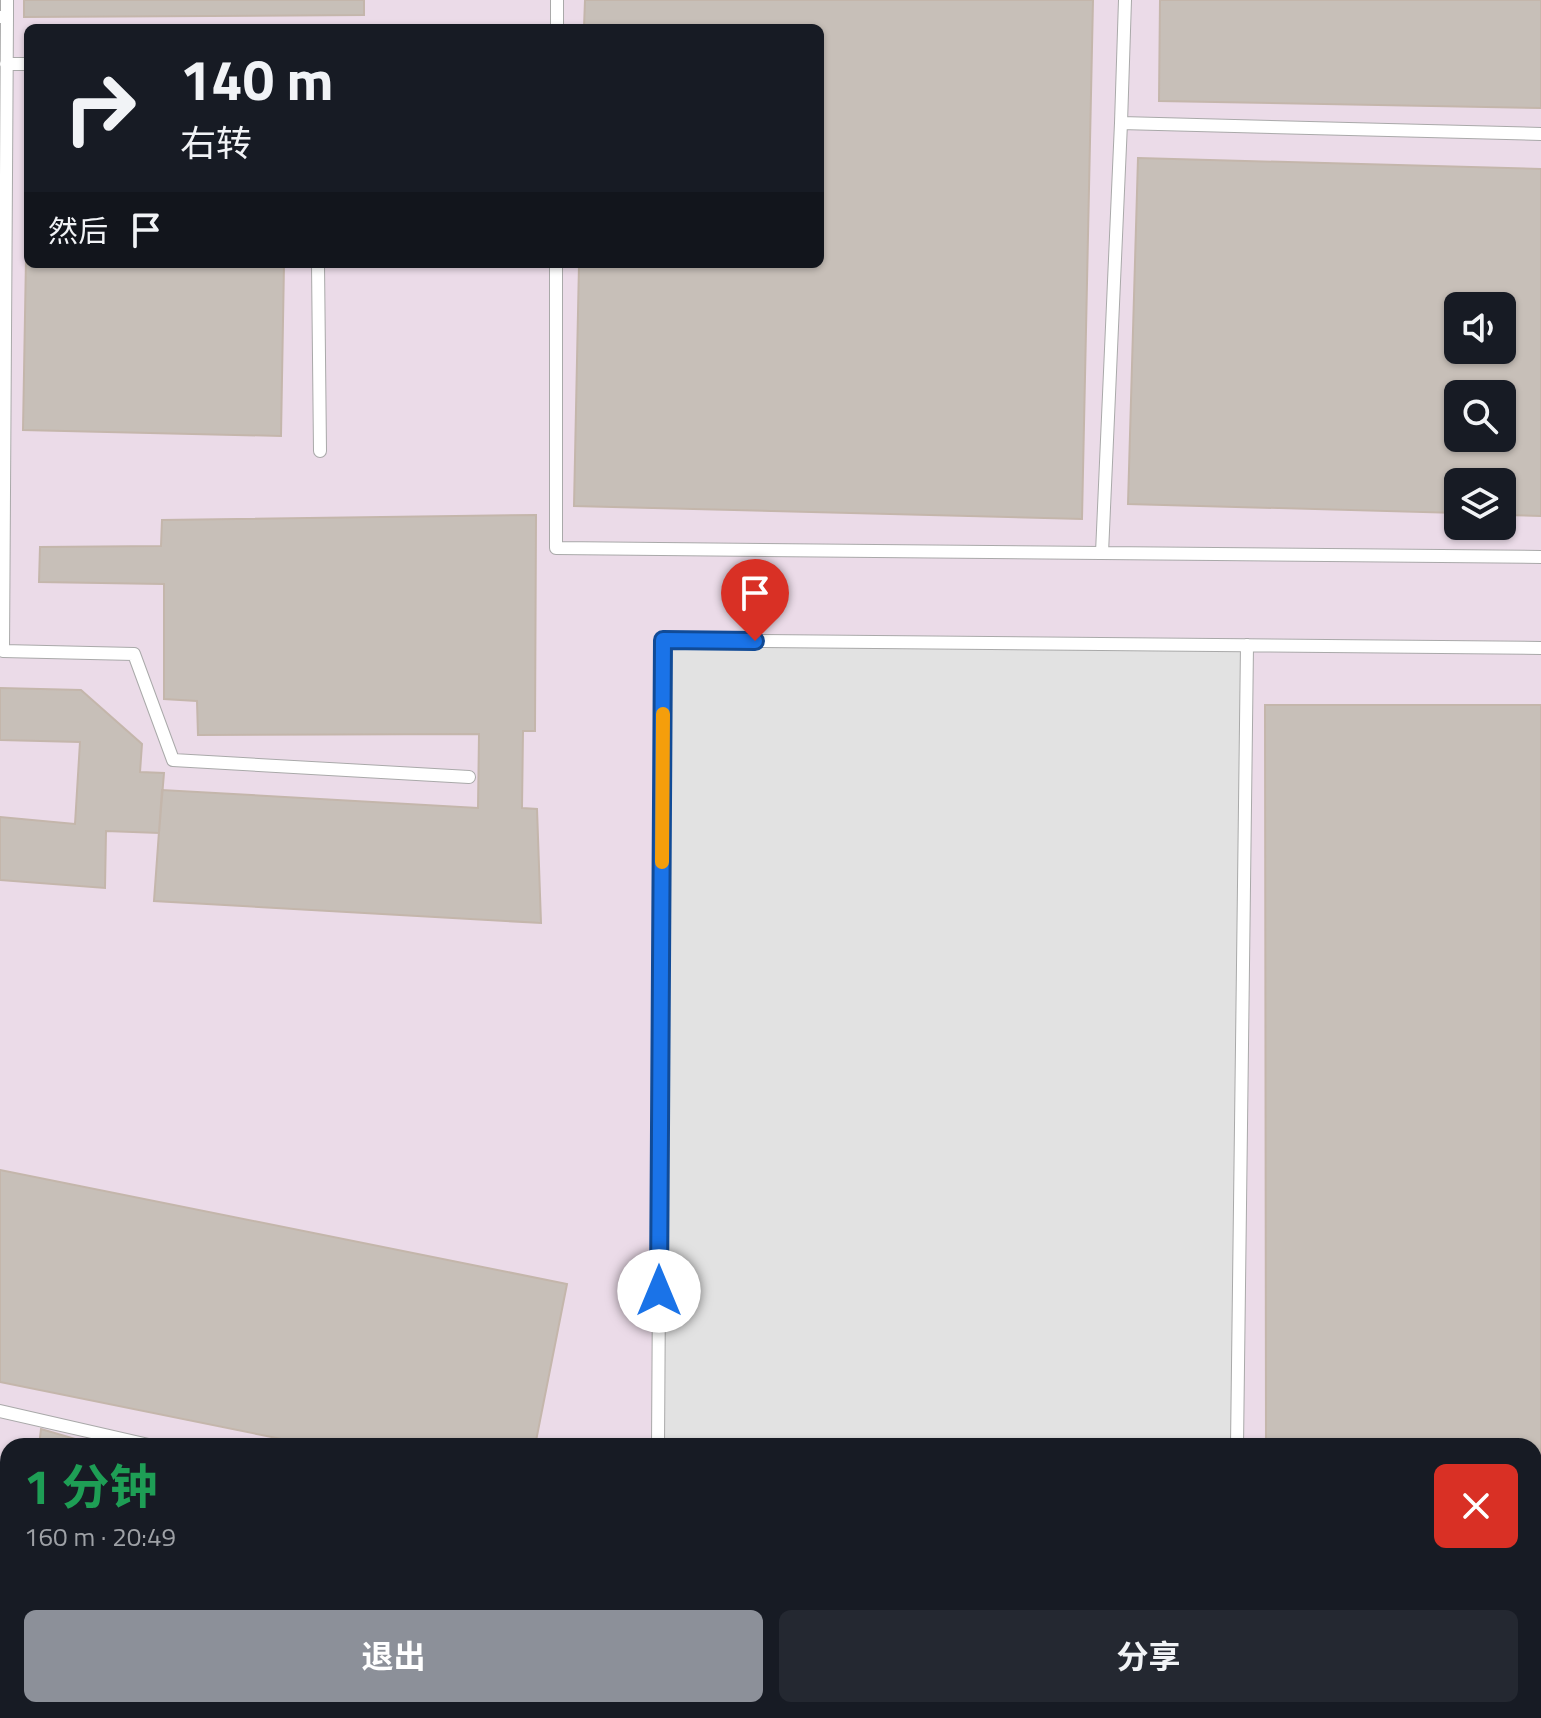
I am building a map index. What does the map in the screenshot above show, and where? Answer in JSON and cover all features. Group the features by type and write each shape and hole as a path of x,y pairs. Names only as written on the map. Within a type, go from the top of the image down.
{"lane":[{"path":"7,0 3,17 6,64 3,651 134,654 173,760 469,777"},
{"path":"557,0 557,24"},
{"path":"1102,553 1125,0"},
{"path":"6,64 24,64"},
{"path":"1121,123 1541,134"},
{"path":"318,268 320,451"},
{"path":"556,268 556,548 1541,557"},
{"path":"658,1438 663,640 1541,648"},
{"path":"1237,1438 1247,645"},
{"path":"0,1411 118,1438"}],"shaded area":[{"path":"0,0 1541,0 1541,1438 0,1438"},
{"path":"663,640 1247,645 1237,1438 658,1438"}],"building":[{"path":"24,0 364,0 364,15 24,17"},
{"path":"585,0 1093,0 1082,519 574,506 579,268 824,268 824,24 584,24"},
{"path":"1160,0 1541,0 1541,108 1159,101"},
{"path":"1138,158 1541,169 1541,516 1516,515 1516,468 1444,468 1444,513 1128,504"},
{"path":"26,268 284,268 281,436 23,430"},
{"path":"536,515 535,731 523,731 522,808 537,809 541,923 154,901 162,790 478,808 479,734 198,735 197,701 164,699 164,584 39,582 40,547 161,546 162,520"},
{"path":"0,688 81,690 142,744 140,772 164,773 159,833 106,831 105,888 0,880 0,817 75,824 80,742 0,740"},
{"path":"1265,705 1541,705 1541,1438 1266,1438"},
{"path":"0,1170 567,1284 537,1438 276,1438 0,1382"},
{"path":"41,1429 72,1438 40,1438"}],"slow traffic":[{"path":"662,862 663,714"}],"route":[{"path":"659,1291 663,640 755,641"}]}
